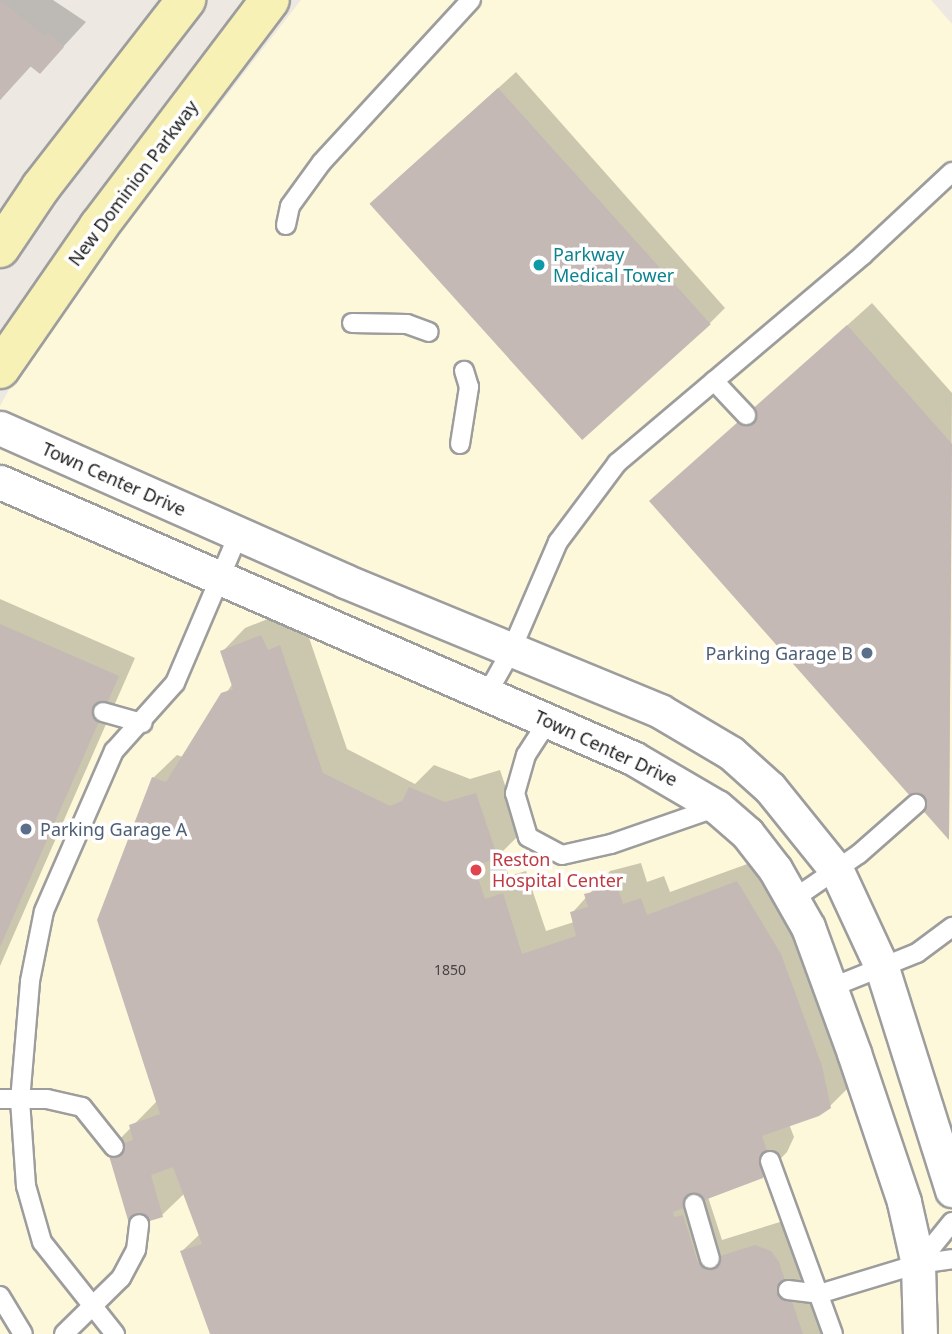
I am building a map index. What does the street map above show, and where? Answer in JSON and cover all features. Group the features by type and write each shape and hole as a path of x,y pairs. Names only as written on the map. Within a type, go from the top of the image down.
{"main road":[{"path":"0,248 41,187 186,0"},
{"name":"New Dominion Parkway","path":"0,369 99,226 270,0"}],"street":[{"name":"Town Center Drive","path":"0,428 238,535 660,711 722,747 771,788 837,871 882,968 952,1190"},
{"name":"Town Center Drive","path":"0,482 488,692 674,778 717,807 747,833 792,900 831,988 904,1202 918,1264 920,1334"}],"lane":[{"path":"286,225 290,206 322,162 471,0"},
{"path":"488,692 511,651 566,528 617,463 952,172"},
{"path":"352,323 407,324 429,332"},
{"path":"460,444 469,387 464,371"},
{"path":"714,381 746,415"},
{"path":"116,1334 42,1242 26,1186 20,1101 22,1037 44,911 114,751 142,723 175,683 238,535"},
{"path":"103,712 142,723"},
{"path":"548,721 526,755 515,793 528,837 562,855 611,844 717,807"},
{"path":"792,900 837,871 916,804"},
{"path":"831,988 916,953 952,927"},
{"path":"0,1099 47,1099 82,1107 114,1147"},
{"path":"770,1161 833,1334"},
{"path":"694,1204 710,1259"},
{"path":"918,1264 952,1222"},
{"path":"64,1334 94,1309 121,1278 136,1250 139,1224"},
{"path":"788,1290 819,1294 918,1264 952,1259"},
{"path":"0,1296 23,1334"}],"shaded area":[{"name":"Reston Hospital Center","path":"301,0 931,0 952,24 952,1334 0,1334 0,406 37,339"}],"building":[{"path":"0,0 44,36 48,32 64,47 40,74 30,66 0,100"},
{"name":"Parkway Medical Tower","path":"498,88 711,324 582,440 369,204"},
{"name":"Parking Garage B","path":"847,325 952,444 949,840 649,501"},
{"name":"Parking Garage A","path":"0,624 119,676 0,947"},
{"path":"261,635 268,650 280,645 323,773 390,806 402,801 409,787 445,802 476,793 498,858 474,866 485,899 503,893 522,954 576,936 570,912 588,907 584,894 617,886 623,904 641,898 647,915 737,881 781,954 822,1066 831,1108 819,1116 762,1136 771,1162 763,1178 673,1212 674,1217 683,1215 698,1263 755,1245 771,1251 779,1262 803,1334 210,1334 180,1251 202,1244 173,1167 151,1175 163,1217 130,1227 107,1149 133,1140 129,1125 160,1114 97,920 152,777 166,782 221,693 233,689 220,651"}],"place":[{"name":"Parkway Medical Tower","path":"539,265"},
{"name":"Parking Garage B","path":"867,653"},
{"name":"Parking Garage A","path":"26,829"},
{"name":"Reston Hospital Center","path":"476,870"}]}
